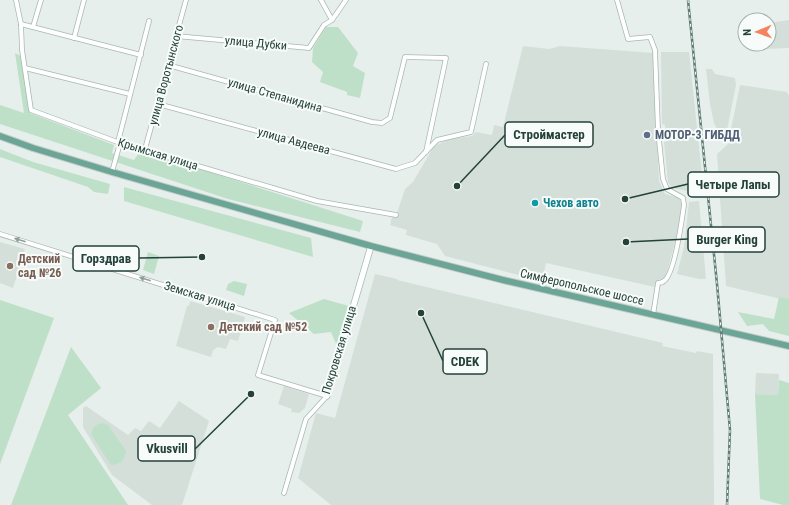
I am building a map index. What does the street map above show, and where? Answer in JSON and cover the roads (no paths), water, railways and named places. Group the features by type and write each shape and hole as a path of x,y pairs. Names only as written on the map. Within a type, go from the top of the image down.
{"main road":[{"name":"Симферопольское шоссе","path":"0,136 39,150 112,172 371,246 503,280 789,346"}],"street":[{"name":"Крымская улица","path":"16,0 21,24 22,50 31,110 119,142 317,200 396,215"},
{"path":"33,27 41,0"},
{"path":"74,38 84,0"},
{"name":"улица Воротынского","path":"145,150 186,0"},
{"path":"321,0 332,20 346,0"},
{"path":"618,0 628,39 650,37 655,50 658,130 663,180 667,189 683,198 684,205 672,268 664,281 658,283 653,315"},
{"name":"улица Дубки","path":"176,36 309,48 324,25 332,20"},
{"path":"112,172 149,21"},
{"path":"21,24 141,55"},
{"name":"улица Степанидина","path":"168,65 372,122 382,123 390,118 405,57 446,58 426,152"},
{"name":"улица Авдеева","path":"158,104 396,169 415,163 437,140 471,132 486,64"},
{"path":"25,68 130,94"},
{"name":"Земская улица","path":"0,234 275,320 258,375 327,396"},
{"name":"Покровская улица","path":"284,493 306,419 327,396 371,246"}],"railway":[{"path":"688,0 717,284 730,430 727,505"}],"place":[{"name":"МОТОР-3 ГИБДД","path":"647,135"},
{"name":"Строймастер","path":"457,186"},
{"name":"Четыре Лапы","path":"625,199"},
{"name":"Чехов авто","path":"535,203"},
{"name":"Burger King","path":"626,242"},
{"name":"Горздрав","path":"202,257"},
{"name":"Детский сад №26","path":"10,266"},
{"name":"CDEK","path":"421,313"},
{"name":"Детский сад №52","path":"211,327"},
{"name":"Vkusvill","path":"251,394"}]}
